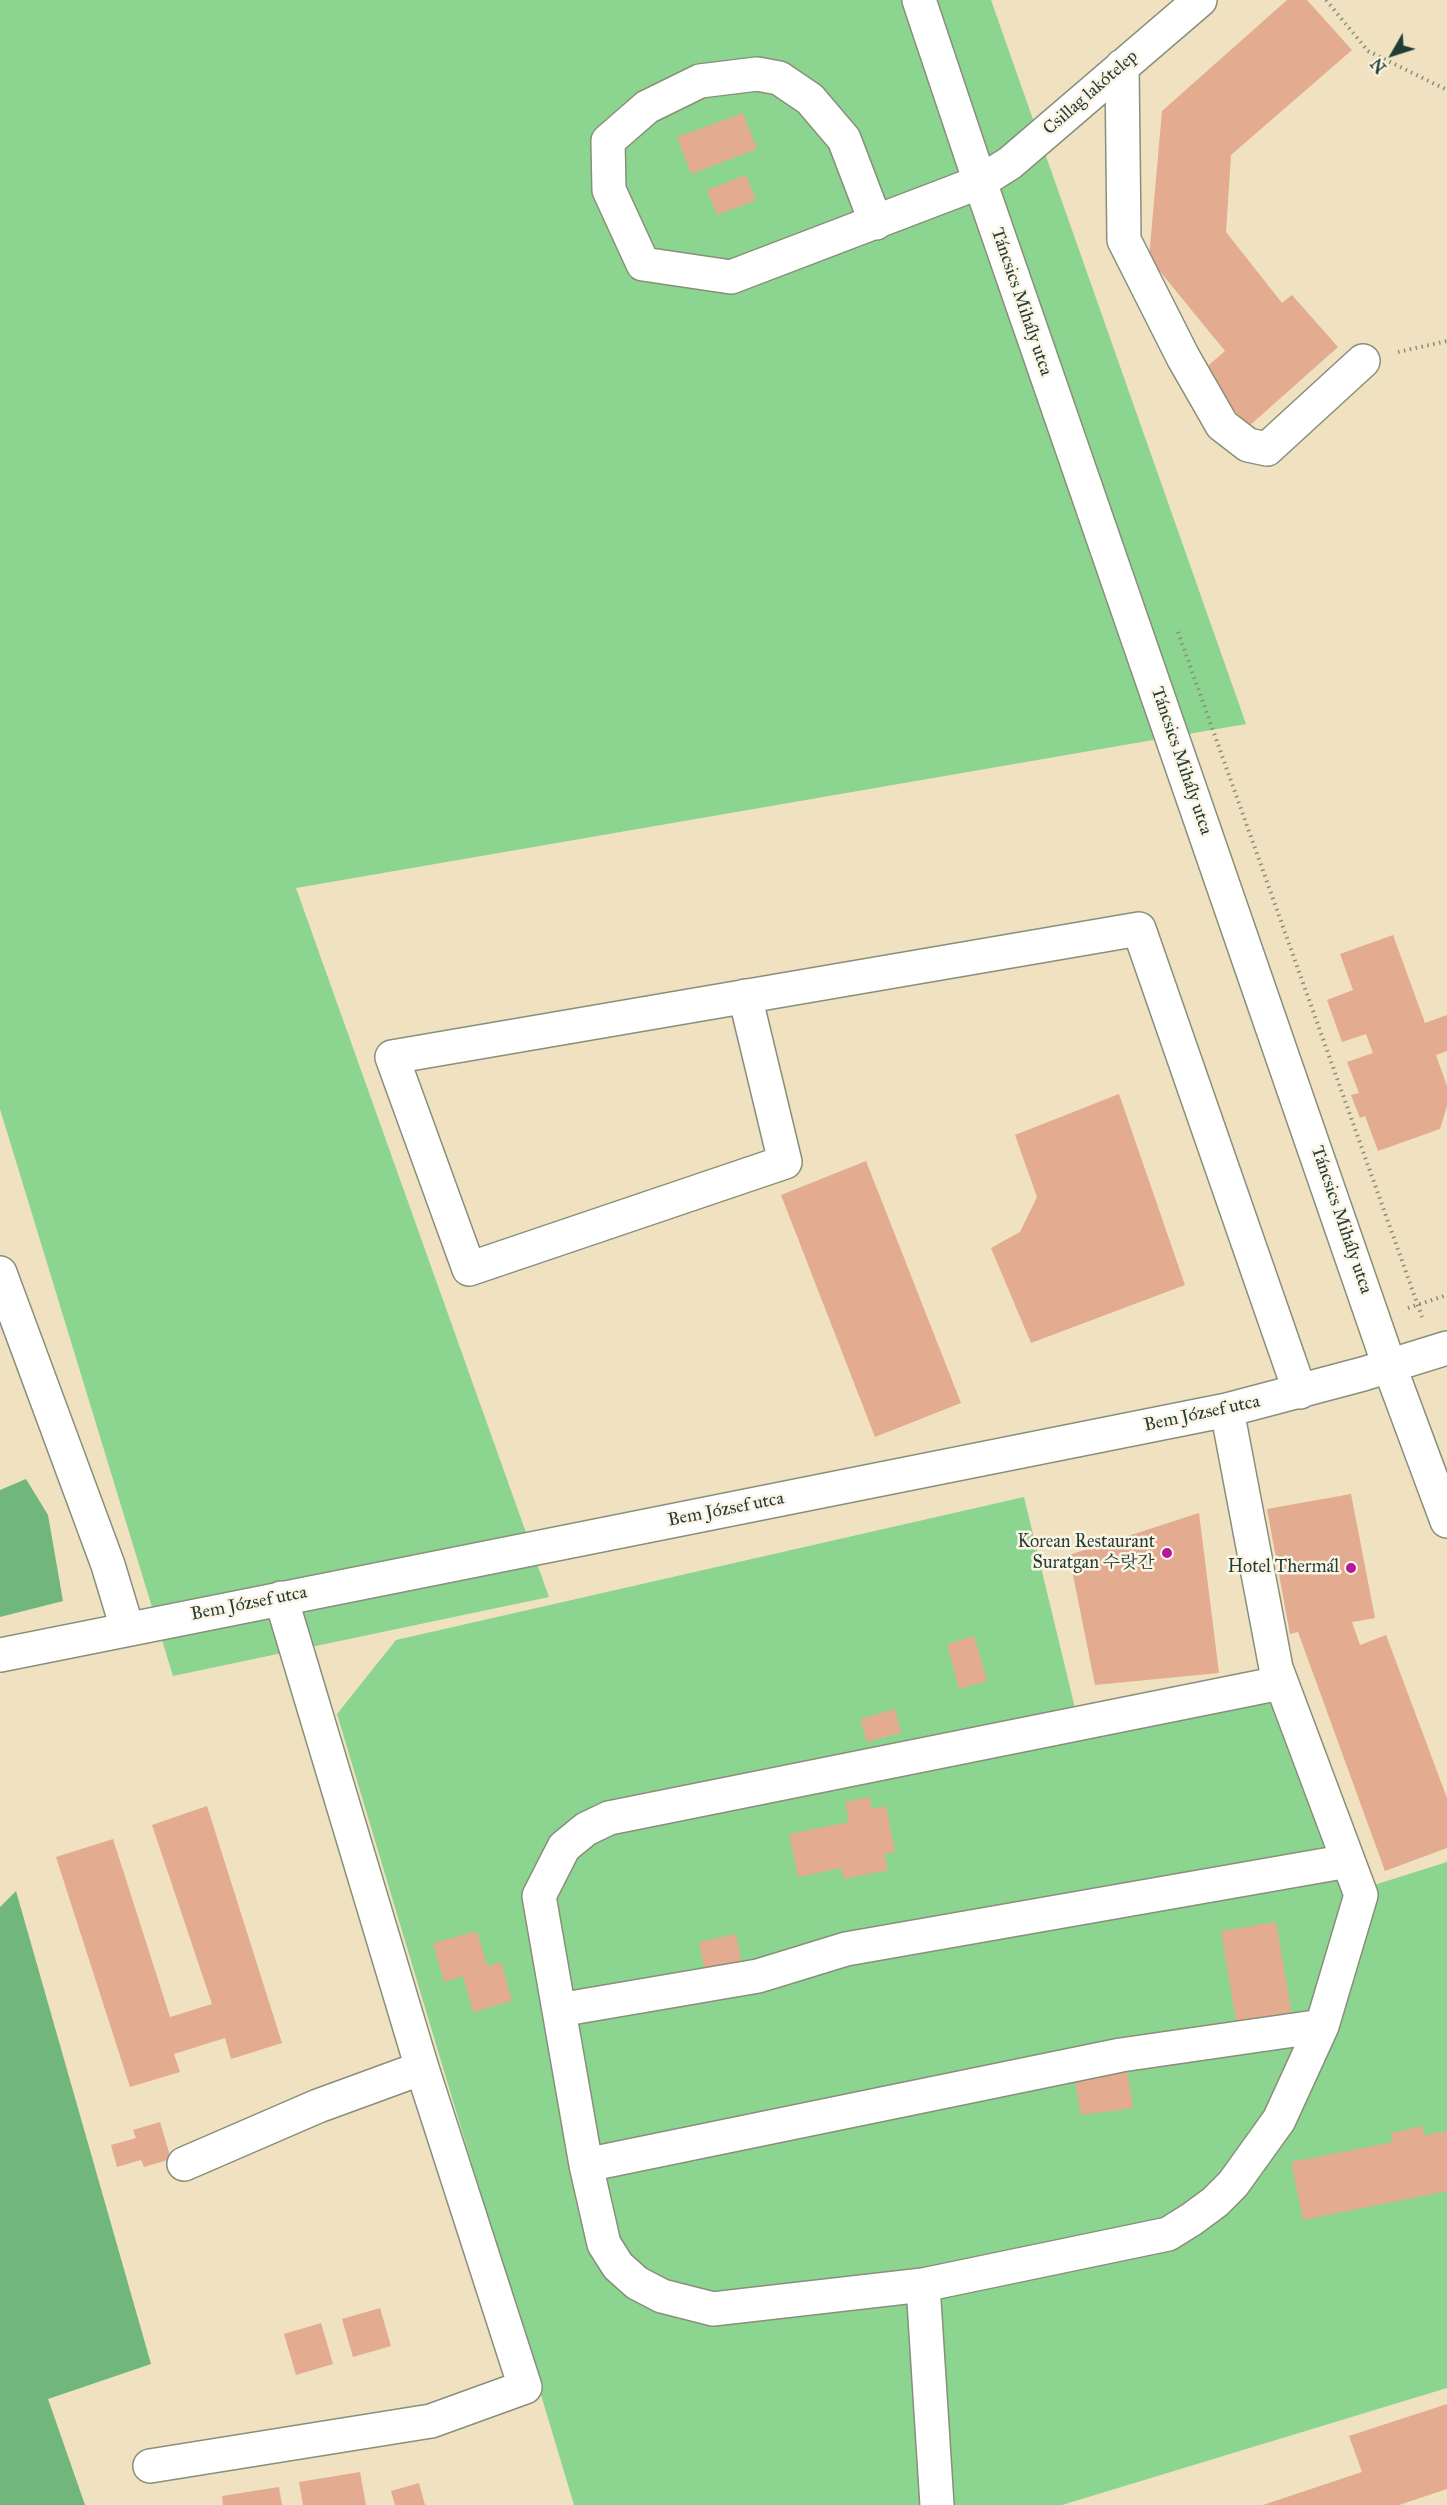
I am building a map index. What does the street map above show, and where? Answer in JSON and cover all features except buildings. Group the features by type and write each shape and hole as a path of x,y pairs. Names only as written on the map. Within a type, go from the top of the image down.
{"street":[{"name":"Táncsics Mihály utca","path":"920,0 980,183 1389,1365 1447,1521"},
{"name":"Csillag lakótelep","path":"876,223 844,139 810,99 779,78 757,74 700,81 647,107 608,141 609,190 643,264 731,277 876,223 980,183 1010,162 1200,0"},
{"path":"1122,66 1124,240 1183,357 1222,425 1248,445 1267,449 1363,361"},
{"path":"745,996 785,1162 469,1269 392,1057 745,996 1139,929 1300,1392"},
{"path":"0,1273 108,1565 127,1628"},
{"name":"Bem József utca","path":"0,1654 1227,1410 1300,1392 1440,1350"},
{"path":"1227,1410 1280,1683 1361,1895 1322,2026 1279,2120 1252,2160 1215,2202 1168,2234 923,2285 713,2309 662,2296 630,2278 618,2266 604,2244 586,2165 539,1896 564,1847 586,1829 609,1818 1280,1683"},
{"path":"150,2466 430,2421 525,2387 422,2068 280,1598"},
{"path":"559,2010 758,1976 846,1949 1348,1861"},
{"path":"586,2165 1121,2055 1322,2026"},
{"path":"184,2164 318,2106 422,2068"},
{"path":"923,2285 937,2505"}],"path":[{"path":"1326,0 1368,51 1447,90"},
{"path":"1363,361 1447,341"},
{"path":"1174,621 1415,1293 1440,1350"}],"green space":[{"path":"0,0 991,0 1246,724 296,888 549,1597 173,1676 0,1109"},
{"path":"26,1479 48,1515 63,1601 0,1617 0,1490"},
{"path":"1024,1497 1075,1708 1289,1667 1374,1885 1447,1862 1447,2388 1062,2505 574,2505 337,1714 396,1640"},
{"path":"16,1891 151,2364 48,2399 85,2505 0,2505 0,1907"}],"place":[{"name":"Korean Restaurant Suratgan 수랏간","path":"1167,1553"},
{"name":"Hotel Thermál","path":"1351,1568"}]}
